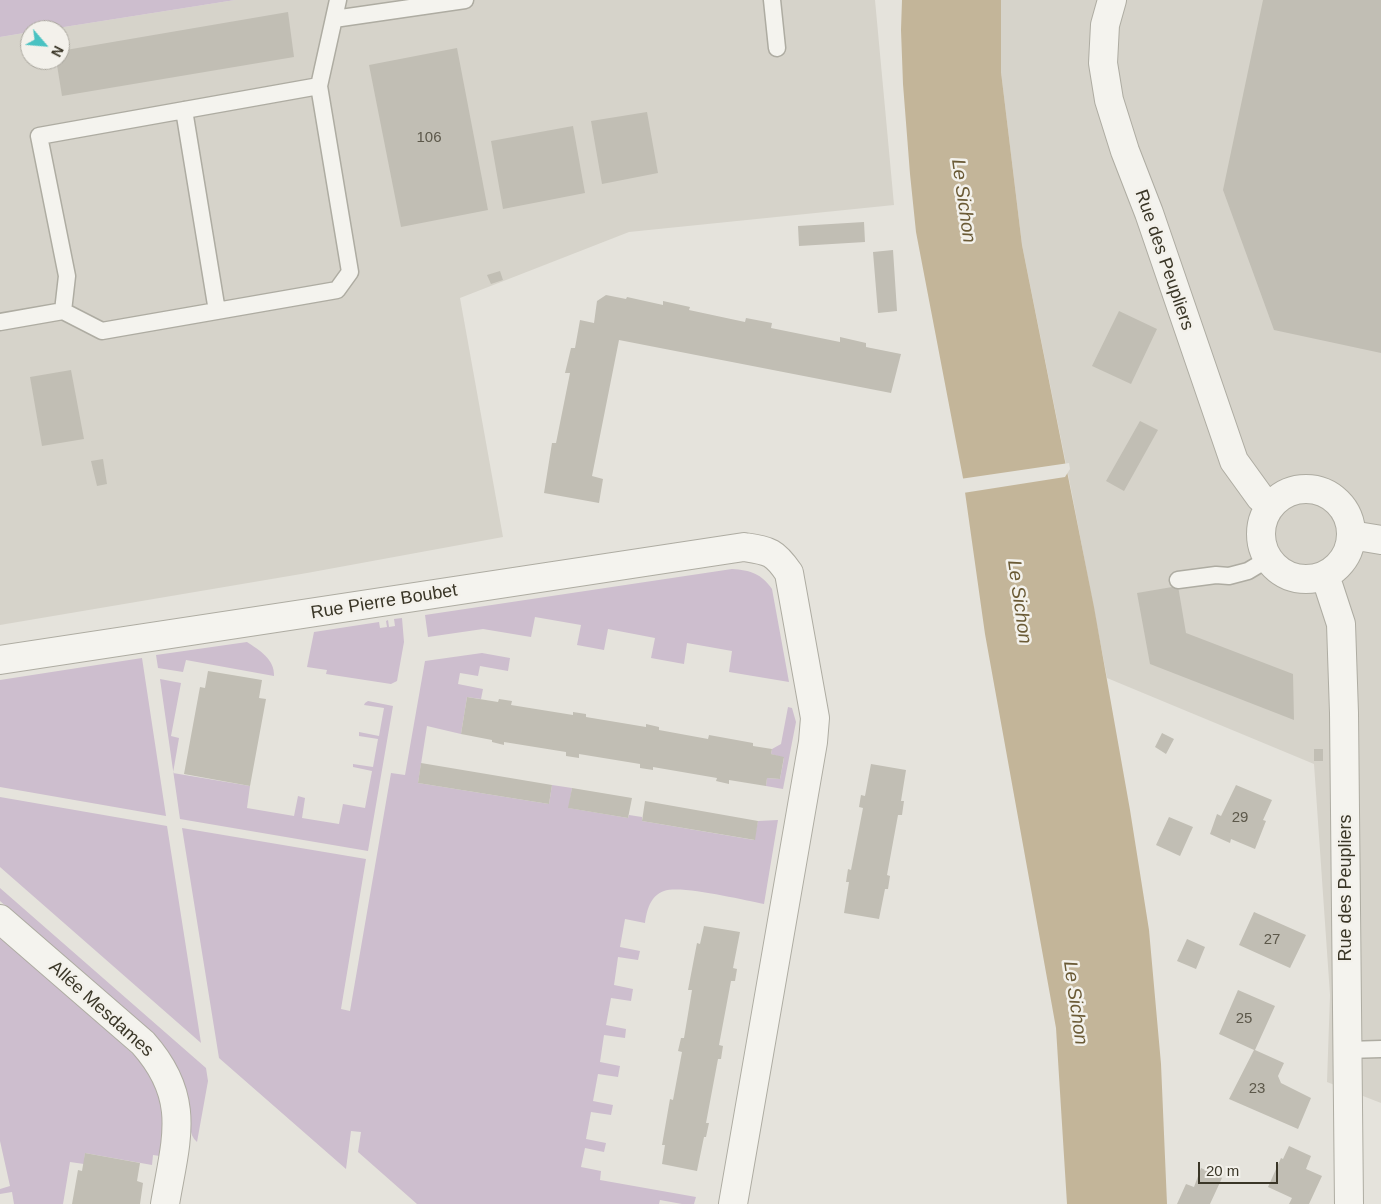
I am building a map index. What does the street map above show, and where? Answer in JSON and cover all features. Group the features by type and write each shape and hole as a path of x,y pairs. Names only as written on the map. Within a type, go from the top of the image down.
{"street":[{"name":"Rue des Peupliers","path":"1112,0 1105,25 1103,63 1109,100 1125,151 1149,213 1234,461 1260,497 1270,506"},
{"path":"1307,489 1320,491 1333,498 1343,508 1349,521 1351,535 1344,559 1336,568 1326,575 1313,579 1300,579 1288,576 1268,560 1262,547 1260,532 1263,518 1270,506 1281,496 1293,491 1307,489"},
{"path":"1351,535 1381,540"},
{"name":"Rue Pierre Boubet","path":"0,660 744,547 767,551 779,558 789,573 815,718 813,742 733,1204"},
{"name":"Rue des Peupliers","path":"1326,575 1340,624 1345,782 1348,1204"},
{"name":"Allée Mesdames","path":"0,919 143,1044 157,1060 166,1075 174,1095 177,1133 165,1204"}],"lane":[{"path":"0,322 63,311 102,331 337,290 350,272 319,86 338,0"},
{"path":"334,19 465,0"},
{"path":"772,0 777,48"},
{"path":"63,311 67,276 39,136 319,86"},
{"path":"184,110 218,311"},
{"path":"1178,580 1216,575 1229,576 1248,570 1268,560"},
{"path":"1347,1050 1381,1049"}],"shaded area":[{"path":"0,0 235,0 70,26 70,20 20,20 20,34 0,37"},
{"path":"235,0 875,0 894,205 629,232 460,298 503,537 307,573 0,625 0,37 20,34 20,70 70,70 70,26"},
{"path":"1001,0 1381,0 1381,1103 1327,1082 1330,995 1314,764 1107,678 1022,245 1001,72"},
{"path":"732,569 744,570 760,576 772,589 789,682 729,672 732,651 687,643 684,664 651,658 655,638 608,629 604,650 577,645 581,625 535,617 531,637 483,629 428,637 425,615"},
{"path":"402,618 404,642 397,681 391,684 326,674 327,670 307,667 314,632 379,622 380,628 387,627 386,621 388,620 389,627 395,626 394,619"},
{"path":"247,642 269,660 274,670 274,676 186,660 183,672 158,668 156,655"},
{"path":"482,653 510,658 508,671 480,666 478,676 460,673 458,684 483,689 481,699 467,697 461,734 427,726 418,783 549,804 552,785 572,788 569,808 628,818 629,815 642,817 642,821 754,840 758,821 778,820 764,904 698,891 673,890 664,891 655,896 648,908 645,923 625,919 620,947 640,951 638,960 618,957 614,985 633,989 631,1001 611,998 606,1025 626,1029 625,1038 604,1035 600,1062 620,1066 618,1077 598,1074 593,1101 613,1105 611,1115 591,1112 586,1139 606,1143 604,1152 585,1148 581,1167 601,1171 600,1180 696,1197 694,1204 660,1200 659,1204 417,1204 358,1152 361,1132 351,1131 346,1169 219,1058 182,828 366,859 341,1009 350,1011 391,773 405,775 425,661"},
{"path":"142,658 166,816 0,787 0,680"},
{"path":"160,679 181,683 171,736 179,738 173,772"},
{"path":"368,701 393,706 368,851 180,819 173,773 250,786 247,808 294,816 298,796 305,798 302,818 339,824 343,804 365,808 372,771 353,767 353,764 373,767 378,739 359,736 359,732 379,736 384,708 364,705"},
{"path":"788,707 792,708 796,722 783,789 766,786 767,778 780,779 784,758 771,754 772,749 781,744"},
{"path":"0,797 167,826 201,1043 0,867"},
{"path":"0,888 206,1068 208,1081 197,1142 191,1132 189,1106 182,1079 164,1047 154,1036 0,901"},
{"path":"0,936 142,1062 159,1095 164,1115 160,1156 153,1155 152,1165 85,1153 84,1164 70,1162 63,1204 14,1204 12,1192 0,1194 0,1189 10,1186 0,1141"}],"water":[{"name":"Le Sichon","path":"902,0 1001,0 1001,72 1022,245 1094,607 1149,930 1161,1064 1167,1204 1067,1204 1056,1028 985,634 963,478 916,232 903,84"}],"pier":[{"path":"1069,463 1070,469 1065,477 963,493 960,479"}],"building":[{"path":"1263,0 1381,0 1381,353 1274,330 1223,190"},
{"path":"288,12 294,57 62,96 58,70 70,70 70,49"},
{"path":"457,48 488,210 401,227 369,65"},
{"path":"647,112 658,173 602,184 591,121"},
{"path":"573,126 585,193 503,209 491,141"},
{"path":"864,222 865,242 799,246 798,226"},
{"path":"893,250 897,311 878,313 873,252"},
{"path":"500,271 503,280 491,284 487,275"},
{"path":"606,295 626,299 627,297 663,305 663,301 690,307 689,310 745,322 746,318 772,323 771,328 840,342 840,337 866,343 866,347 901,354 891,393 619,340 592,476 603,479 599,503 544,493 552,443 556,443 570,373 565,373 571,348 575,348 580,320 594,323 597,301"},
{"path":"1119,311 1157,329 1131,384 1092,366"},
{"path":"71,370 84,439 42,446 30,377"},
{"path":"1140,421 1158,430 1124,491 1106,481"},
{"path":"103,459 107,484 97,486 91,461"},
{"path":"1178,586 1186,633 1293,674 1294,720 1150,664 1137,593"},
{"path":"208,671 262,680 259,698 266,699 250,786 184,774 200,687 205,688"},
{"path":"467,697 498,702 499,699 512,701 511,705 573,715 573,712 586,714 586,717 646,727 646,724 659,727 659,730 708,739 709,735 753,743 753,746 772,749 771,754 784,757 780,779 767,778 766,786 729,780 729,784 716,781 717,778 653,767 653,770 640,768 640,764 579,754 579,758 566,756 566,752 504,742 504,745 492,742 492,740 461,734"},
{"path":"1162,733 1174,739 1166,754 1155,747"},
{"path":"1314,749 1323,749 1323,761 1314,761"},
{"path":"421,763 552,785 549,804 418,783"},
{"path":"871,764 906,770 901,801 904,801 902,815 898,815 887,875 890,876 888,889 885,889 879,919 844,913 849,882 846,882 848,869 851,870 863,808 859,807 861,795 865,796"},
{"path":"1236,785 1272,800 1263,820 1266,821 1255,849 1231,839 1230,843 1210,834 1217,814 1221,816"},
{"path":"572,788 632,798 628,818 568,808"},
{"path":"645,801 758,821 755,840 642,821"},
{"path":"1169,817 1193,827 1180,856 1156,845"},
{"path":"1254,912 1306,935 1290,968 1239,945"},
{"path":"704,926 740,932 733,968 737,969 735,981 731,981 719,1045 723,1046 721,1059 718,1059 706,1123 709,1123 697,1171 662,1164 665,1145 662,1145 670,1099 673,1100 682,1052 678,1051 681,1038 684,1038 692,990 688,990 697,943 700,944"},
{"path":"1187,939 1205,947 1196,969 1177,961"},
{"path":"1238,990 1275,1006 1255,1050 1284,1063 1278,1076 1281,1083 1311,1098 1298,1129 1229,1099 1254,1050 1219,1034"},
{"path":"1289,1146 1311,1156 1306,1169 1322,1176 1309,1204 1289,1204 1292,1198 1268,1187 1281,1158 1283,1159"},
{"path":"85,1153 140,1163 137,1181 143,1183 140,1204 72,1204 78,1170 82,1171"},
{"path":"1201,1168 1222,1178 1210,1204 1177,1204 1186,1184 1194,1187"}]}
